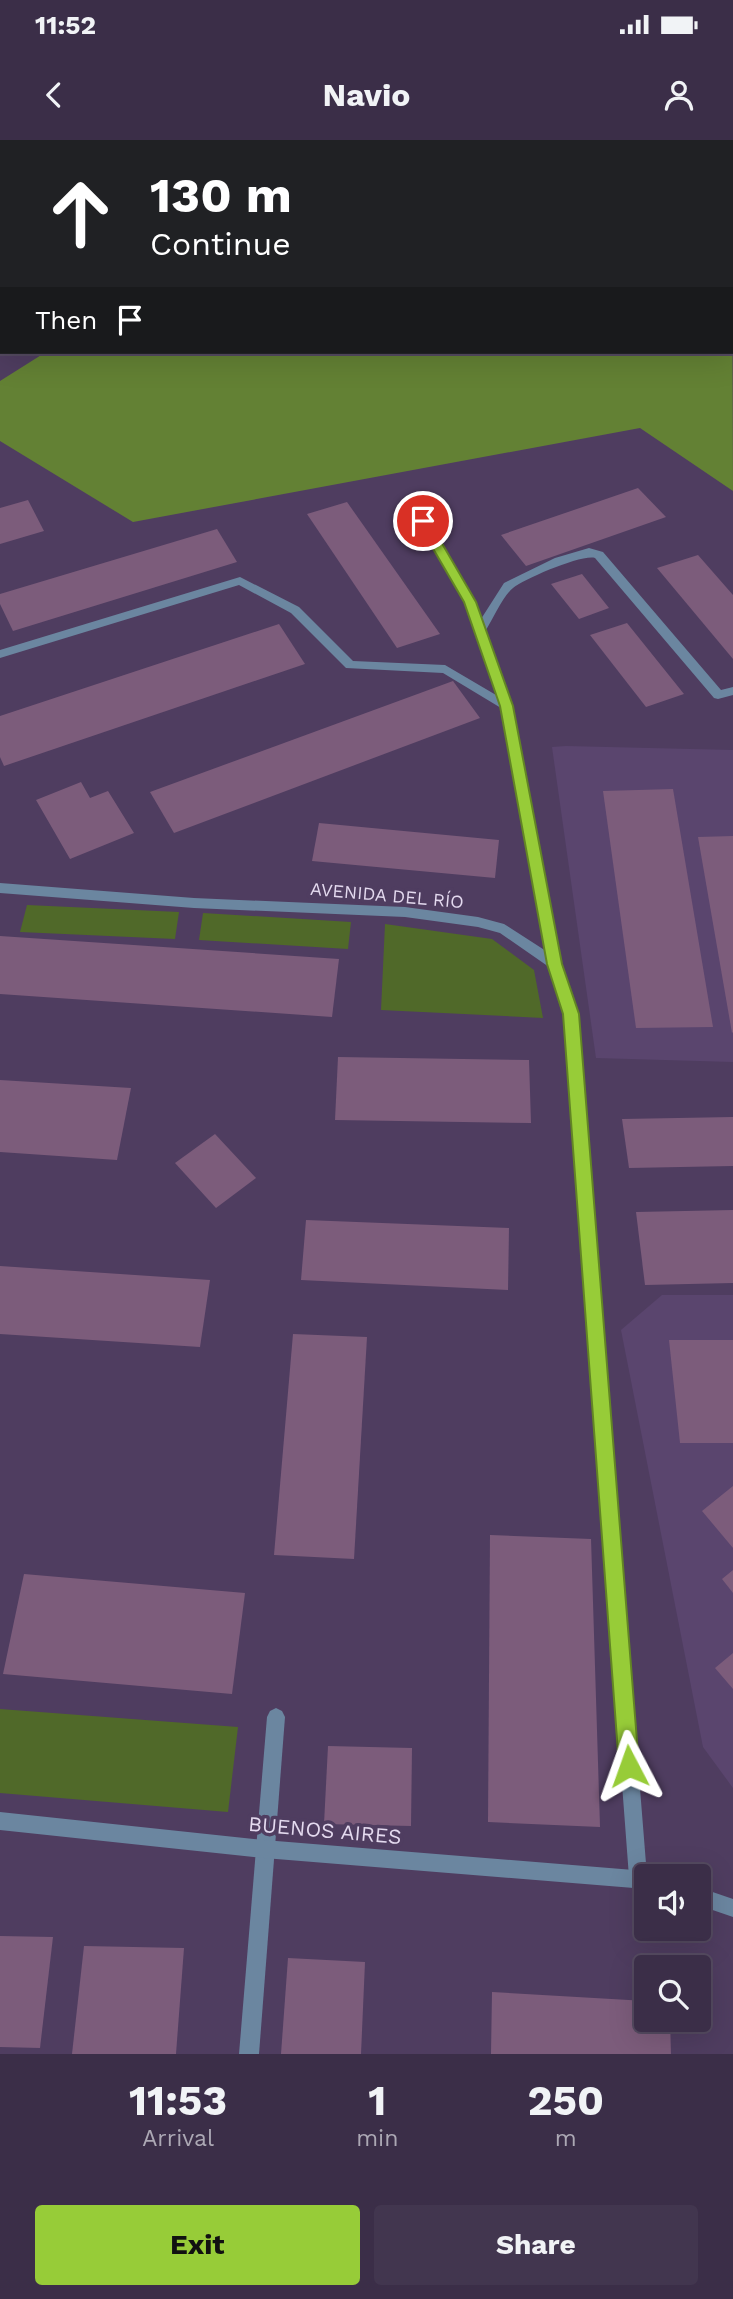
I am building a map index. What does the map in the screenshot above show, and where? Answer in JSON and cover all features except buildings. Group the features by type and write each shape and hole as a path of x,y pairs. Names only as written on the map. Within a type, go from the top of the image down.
{"street":[{"path":"423,521 470,602 506,706 555,964 572,1024 641,1864"},
{"path":"480,630 508,586 559,561 589,552 599,555 718,695 733,691"},
{"path":"0,654 240,581 295,610 350,665 445,669 506,706"},
{"name":"AVENIDA DEL RÍO","path":"0,888 194,903 405,912 478,922 504,929 555,964"},
{"path":"249,2054 276,1717"},
{"name":"BUENOS AIRES","path":"0,1821 264,1849 634,1877"},
{"path":"711,1900 733,1908"}],"shaded area":[{"path":"552,747 733,750 733,1062 596,1058"},
{"path":"662,1295 733,1295 733,1788 703,1747 621,1330"}],"green space":[{"path":"43,354 732,354 733,491 640,428 133,522 0,441 0,381"},
{"path":"27,905 179,912 175,939 20,932"},
{"path":"203,913 351,922 348,949 199,940"},
{"path":"385,924 492,939 534,970 543,1018 381,1010"},
{"path":"0,1709 238,1727 228,1812 0,1793"}],"route":[{"path":"423,521 470,602 506,706 555,964 571,1014 629,1766"}]}
